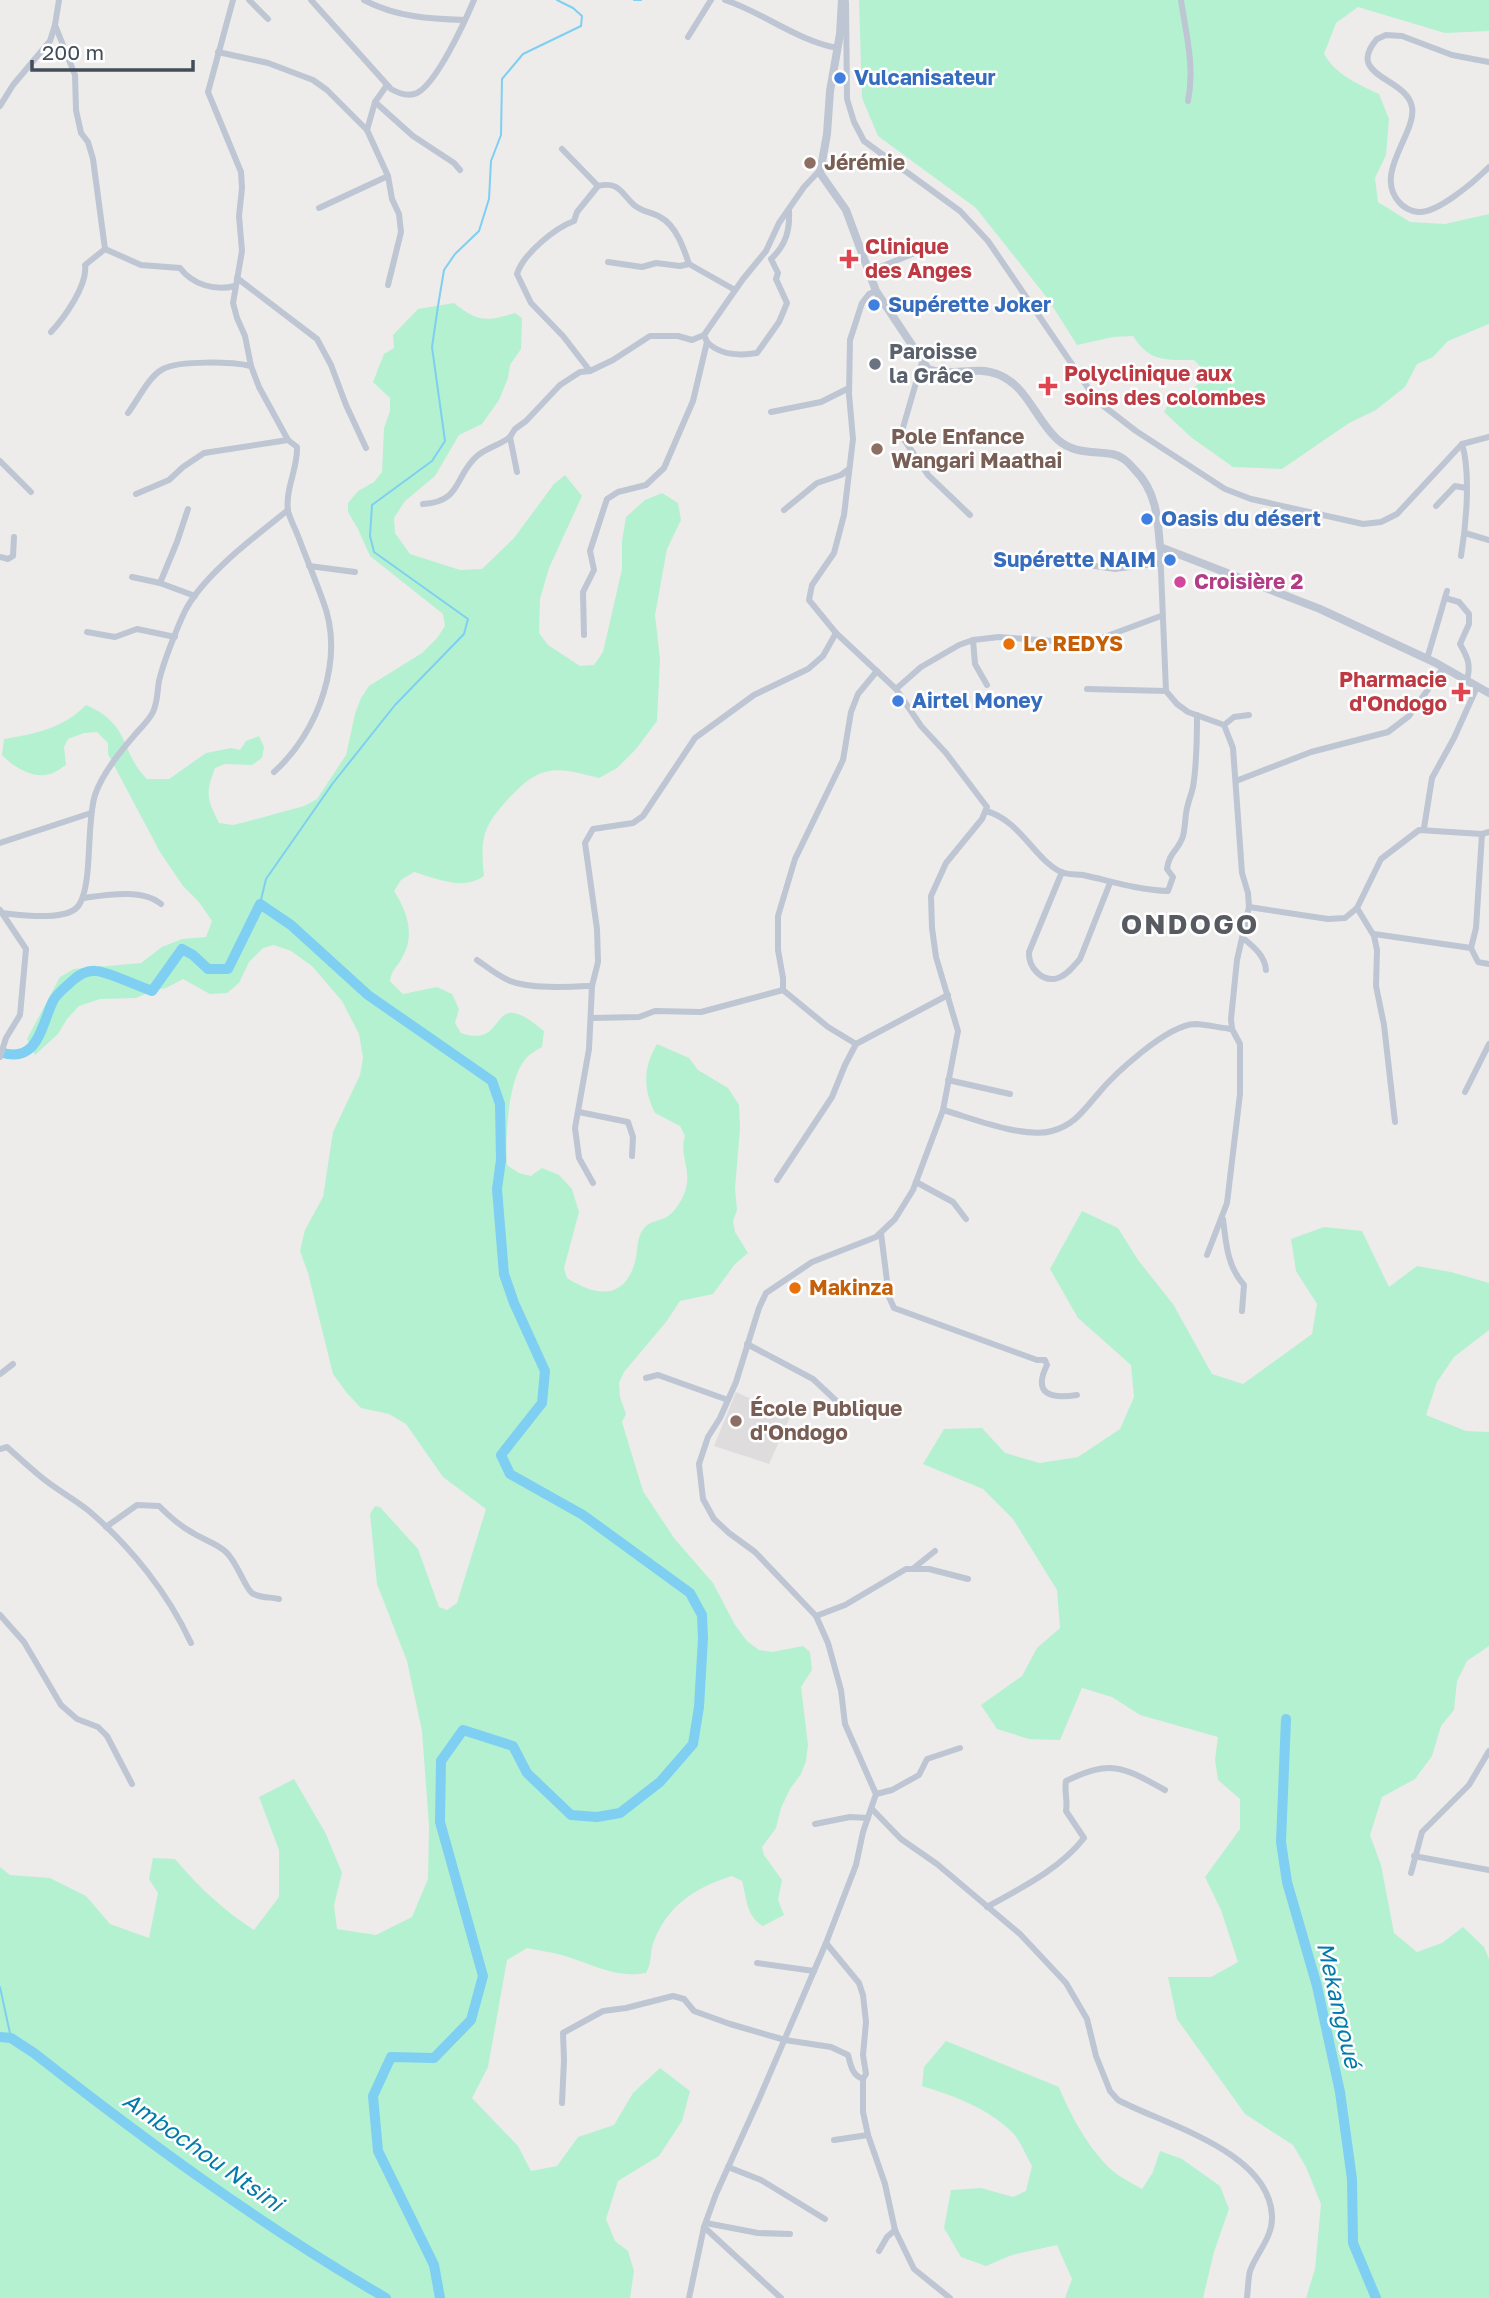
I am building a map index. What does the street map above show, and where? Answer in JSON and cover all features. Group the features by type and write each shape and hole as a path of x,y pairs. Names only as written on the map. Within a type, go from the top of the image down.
{"street":[{"path":"0,106 13,85 50,41 59,0"},
{"path":"233,0 208,92 241,172 239,216 242,251 233,303 245,336 251,366 263,395 288,440 297,447 298,460 290,485 288,510 330,623 332,640 322,696 301,743 274,772"},
{"path":"249,0 268,19"},
{"path":"311,0 387,85 404,94 416,94 445,57 474,0"},
{"path":"363,0 383,9 425,19 465,20"},
{"path":"688,37 711,0"},
{"path":"725,0 762,15 802,37 838,48"},
{"path":"844,0 820,170 825,183 846,209 876,291 928,369 980,371 999,375 1019,389 1046,428 1059,441 1079,451 1112,454 1124,458 1143,477 1156,508 1166,691 1177,704 1224,725 1233,748 1242,873 1249,907 1234,984 1232,1029 1240,1044 1242,1075 1230,1189 1223,1217 1207,1255"},
{"path":"844,0 847,99 854,122 864,141 960,211 988,241 1097,401 1115,416 1225,489 1251,499 1363,524 1381,523 1397,514 1462,444 1489,437"},
{"path":"1181,0 1190,53 1192,83 1188,101"},
{"path":"55,25 75,75 76,110 81,133 88,142 93,159 105,249"},
{"path":"1489,62 1452,55 1402,36 1377,39 1369,52 1369,66 1373,72 1403,90 1413,108 1391,178 1393,194 1402,206 1414,212 1429,211 1465,188 1489,167"},
{"path":"218,52 268,63 313,80 327,90 367,130 388,176 392,199 399,214 401,232 388,285"},
{"path":"367,130 375,102 387,85"},
{"path":"375,102 413,136 454,163 460,170"},
{"path":"562,149 598,186 617,186 635,205 667,221 682,243 689,264"},
{"path":"584,635 583,592 594,570 590,551 607,499 618,492 646,485 664,468 693,401 705,339 735,290 766,251 779,223 807,182 820,170"},
{"path":"319,208 388,176"},
{"path":"590,371 563,336 531,303 517,275 525,260 549,236 574,221 577,212 598,186"},
{"path":"705,339 715,350 735,354 757,353 779,322 787,303 776,279 778,273 771,259 784,243 788,233 789,211"},
{"path":"868,272 927,248"},
{"path":"105,249 141,265 180,268 186,277 213,289 235,286"},
{"path":"51,332 61,322 75,298 83,281 85,265 105,249"},
{"path":"608,262 642,267 656,263 680,266 689,264 735,290"},
{"path":"237,278 317,339 331,365 366,448"},
{"path":"689,2298 705,2225 728,2166 826,1943 856,1866 876,1794 845,1724 842,1696 828,1643 816,1616 762,1558 719,1524 703,1499 698,1472 701,1453 728,1400 762,1300 770,1290 812,1262 867,1242 881,1233 906,1203 916,1182 943,1110 957,1031 934,948 931,896 946,863 986,811 986,804 921,726 896,689 836,633 808,597 816,577 834,553 844,515 853,433 849,388 852,331 865,298 876,291"},
{"path":"423,504 438,504 447,499 478,455 510,437 560,385 580,372 590,371 628,352 650,336 705,339"},
{"path":"922,362 902,431 903,438 928,475 970,515"},
{"path":"128,413 154,376 163,369 199,363 251,366"},
{"path":"772,412 821,402 849,388"},
{"path":"510,437 517,472"},
{"path":"136,494 169,480 204,453 288,440"},
{"path":"1461,556 1465,533 1468,462 1462,444"},
{"path":"0,461 32,492"},
{"path":"785,510 817,484 849,469"},
{"path":"1436,506 1455,486 1466,488"},
{"path":"160,583 188,509"},
{"path":"1,911 62,915 78,907 83,898 95,794 104,776 154,710 159,696 159,681 186,610 195,596 229,560 288,510"},
{"path":"1465,533 1489,540"},
{"path":"0,557 8,559 13,556 14,537"},
{"path":"1160,547 1320,609 1444,667 1489,693"},
{"path":"1034,557 1115,569 1161,563"},
{"path":"309,566 355,572"},
{"path":"132,577 160,583 195,596"},
{"path":"1427,659 1446,594 1459,602 1469,614 1469,624 1460,645 1469,658 1471,668 1467,680"},
{"path":"896,689 921,667 973,640 999,637 1079,643 1105,637 1161,616"},
{"path":"87,632 115,637 137,629 175,638"},
{"path":"593,1183 579,1158 575,1128 592,1018 592,986 598,962 597,929 585,844 589,833 593,829 633,823 643,816 695,738 754,695 808,669 823,656 836,633"},
{"path":"973,640 975,664 987,685"},
{"path":"1236,782 1311,752 1388,732 1409,716 1444,667"},
{"path":"783,990 778,950 778,916 800,847 843,760 851,712 858,694 877,671"},
{"path":"1424,828 1432,778 1460,727 1477,687"},
{"path":"1087,689 1166,691"},
{"path":"986,811 1003,819 1046,861 1062,872 1110,883 1168,891 1173,877 1167,869 1168,861 1171,852 1181,843 1192,790 1198,741 1197,715"},
{"path":"1224,725 1234,717 1249,715"},
{"path":"0,843 91,813"},
{"path":"1249,907 1328,919 1345,918 1357,908 1381,859 1410,836 1424,828 1485,833 1476,928 1471,948 1478,962 1489,964"},
{"path":"1062,872 1029,952 1029,958 1038,974 1049,978 1058,978 1072,969 1080,959 1110,883"},
{"path":"83,898 107,895 147,897 161,904"},
{"path":"1357,908 1374,934 1377,950 1376,986 1384,1025 1395,1122"},
{"path":"1,911 26,949 20,1016 6,1038 1,1056"},
{"path":"1374,934 1471,948"},
{"path":"1243,938 1261,954 1266,970"},
{"path":"477,960 517,983 546,987 592,986"},
{"path":"765,994 777,989 783,978"},
{"path":"592,1018 639,1017 655,1011 701,1012 783,990"},
{"path":"783,990 828,1027 856,1044"},
{"path":"777,1180 832,1097 856,1044 948,995"},
{"path":"943,1110 1012,1129 1035,1133 1054,1131 1079,1118 1115,1075 1156,1042 1194,1024 1232,1029"},
{"path":"1465,1092 1489,1044"},
{"path":"948,1080 1010,1094"},
{"path":"579,1112 628,1122 634,1137 632,1156"},
{"path":"916,1182 953,1202 966,1219"},
{"path":"1223,1217 1226,1246 1234,1273 1244,1285 1242,1311"},
{"path":"881,1233 889,1297 894,1308 1037,1360 1045,1360 1047,1365 1041,1385 1046,1394 1058,1398 1077,1395"},
{"path":"747,1344 813,1379 845,1409"},
{"path":"0,1374 13,1364"},
{"path":"646,1378 658,1375 728,1400"},
{"path":"0,1449 7,1447 39,1476 75,1500 106,1527 163,1593 179,1617 191,1643"},
{"path":"106,1527 137,1505 159,1506 171,1519 226,1552 249,1591 255,1595 279,1599"},
{"path":"915,1567 935,1551"},
{"path":"816,1616 845,1605 906,1569 915,1567 968,1579"},
{"path":"0,1615 24,1642 61,1704 77,1719 98,1727 107,1736 132,1784"},
{"path":"876,1794 892,1790 919,1775 927,1759 960,1748"},
{"path":"1411,1873 1422,1832 1469,1785 1489,1751"},
{"path":"987,1907 1053,1867 1076,1849 1084,1838 1066,1811 1066,1781 1097,1769 1120,1768 1165,1790"},
{"path":"872,1809 901,1839 937,1864 1020,1934 1073,1993 1087,2019 1096,2056 1110,2091 1118,2100 1201,2136 1243,2165 1257,2180 1269,2200 1272,2217 1269,2234 1250,2273 1247,2298"},
{"path":"815,1824 850,1817 868,1818"},
{"path":"1414,1856 1489,1870"},
{"path":"826,1943 845,1963 859,1983 863,1995 866,2022 863,2041 866,2074 863,2079 863,2112 885,2184 895,2230 914,2269 950,2298"},
{"path":"757,1963 814,1971"},
{"path":"562,2104 565,2060 563,2032 603,2011 673,1996 684,1999 694,2011 785,2040 831,2047 848,2055 851,2069 856,2076 863,2079"},
{"path":"834,2140 868,2135"},
{"path":"728,2166 761,2180 825,2218"},
{"path":"705,2225 758,2233 790,2234"},
{"path":"705,2225 762,2283 781,2298"},
{"path":"879,2250 895,2230"}],"shaded area":[{"path":"736,1392 790,1417 769,1464 714,1446"}],"green space":[{"path":"859,0 1489,0 1489,31 1445,33 1358,7 1336,23 1324,54 1341,73 1379,94 1389,119 1386,155 1375,178 1378,202 1410,222 1445,224 1489,214 1489,324 1448,341 1433,357 1417,364 1405,387 1376,410 1349,423 1282,469 1233,467 1192,438 1164,412 1174,395 1189,391 1209,376 1194,360 1159,358 1145,351 1133,336 1113,337 1077,345 1048,299 976,208 878,136 862,98"},
{"path":"454,303 476,317 489,319 515,313 522,318 521,349 510,365 499,400 482,424 459,435 435,476 405,501 394,518 395,533 410,554 460,570 482,569 514,538 554,484 565,475 582,496 549,568 540,599 539,633 548,645 580,666 594,665 603,652 622,569 622,541 626,517 645,500 662,493 678,503 681,520 667,549 655,615 660,659 657,721 636,749 617,768 599,778 558,770 535,776 522,786 494,816 485,833 484,876 468,883 459,883 414,872 401,880 394,891 406,915 409,931 407,948 390,981 403,994 437,987 452,994 459,1009 455,1023 461,1033 482,1035 489,1032 502,1017 514,1013 544,1031 542,1047 526,1059 514,1082 507,1126 507,1165 519,1173 531,1176 542,1168 559,1175 572,1189 579,1212 564,1268 567,1278 588,1289 607,1291 624,1283 635,1262 642,1231 650,1223 672,1213 685,1192 685,1136 680,1126 655,1113 648,1095 647,1070 657,1044 689,1058 698,1070 728,1088 739,1105 735,1189 737,1210 733,1221 735,1232 748,1253 735,1264 713,1294 680,1301 624,1372 619,1383 620,1397 626,1414 622,1422 643,1491 674,1538 713,1583 735,1625 747,1641 759,1650 772,1652 803,1646 810,1652 812,1670 801,1687 808,1745 806,1761 781,1808 776,1828 762,1847 764,1855 782,1880 778,1900 784,1915 763,1926 757,1922 748,1906 742,1881 732,1876 695,1892 667,1917 654,1941 646,1973 625,1974 605,1970 560,1955 527,1948 507,1960 488,2067 472,2098 518,2146 531,2171 557,2166 578,2137 614,2125 633,2093 660,2068 690,2091 682,2121 659,2156 618,2181 606,2219 615,2241 628,2251 634,2271 630,2298 0,2298 0,1867 10,1875 50,1878 86,1896 110,1924 149,1938 158,1893 149,1879 153,1858 175,1859 212,1898 254,1930 279,1897 279,1850 259,1797 294,1779 326,1834 342,1873 334,1905 337,1929 376,1935 412,1917 428,1879 429,1826 422,1731 407,1661 377,1584 370,1514 375,1506 380,1507 418,1549 439,1607 447,1610 457,1603 486,1509 443,1477 406,1424 389,1414 361,1408 333,1374 300,1251 305,1230 323,1197 333,1132 360,1075 363,1058 359,1034 342,1001 312,966 291,951 274,945 263,948 249,962 239,983 227,993 210,994 183,979 136,998 100,999 79,1006 58,1034 35,1055 27,1039 60,977 74,969 141,963 162,947 182,939 206,937 212,921 160,852 108,754 108,743 97,732 68,739 64,747 66,765 54,773 44,775 24,771 2,755 4,739 59,725 86,705 111,721 138,769 147,779 169,779 206,753 231,748 240,750 246,741 259,736 264,747 262,758 252,765 225,764 215,768 209,796 219,823 233,825 304,806 317,799 346,755 355,714 369,686 422,653 445,626 443,614 370,556 348,512 348,503 358,491 374,482 382,472 384,428 390,411 390,398 373,382 384,354 394,348 393,335 418,309"},
{"path":"1082,1211 1118,1228 1138,1260 1173,1304 1212,1374 1243,1384 1312,1334 1317,1304 1296,1271 1291,1239 1324,1227 1362,1231 1389,1287 1417,1266 1489,1283 1489,1330 1454,1357 1437,1382 1426,1415 1466,1431 1489,1432 1489,1646 1467,1661 1457,1681 1454,1710 1441,1726 1432,1756 1415,1779 1382,1797 1370,1835 1381,1865 1394,1933 1417,1952 1442,1943 1463,1927 1484,1947 1489,1959 1489,2298 1306,2298 1315,2269 1321,2204 1306,2167 1293,2145 1245,2114 1177,2019 1168,1977 1211,1977 1238,1962 1221,1910 1205,1877 1240,1829 1240,1799 1218,1780 1215,1760 1218,1737 1140,1715 1112,1697 1082,1688 1060,1740 1029,1739 997,1729 981,1705 1022,1676 1037,1648 1060,1628 1057,1590 1013,1519 983,1489 923,1464 944,1429 982,1428 1005,1453 1040,1463 1078,1457 1120,1429 1134,1397 1131,1365 1078,1318 1050,1269"},
{"path":"946,2041 1059,2087 1091,2147 1118,2175 1142,2189 1153,2172 1160,2151 1182,2159 1220,2186 1229,2209 1214,2252 1203,2298 1065,2298 1072,2279 1057,2245 1012,2255 986,2266 961,2257 944,2228 951,2190 981,2188 1013,2197 1026,2191 1032,2166 1016,2137 1003,2124 982,2110 922,2086 924,2067"}],"waterway":[{"path":"260,904 266,879 333,783 395,705 464,634 468,619 374,552 370,536 372,505 432,461 445,441 432,347 444,270 455,254 479,231 489,199 491,161 501,135 502,79 523,54 581,26 582,16 557,0"},
{"path":"634,0 641,0"},
{"path":"0,1052 13,1055 30,1048 41,1032 55,998 86,972 102,972 152,991 182,949 208,969 228,969 260,904 291,925 368,995 492,1081 500,1104 501,1160 497,1189 504,1274 545,1371 542,1403 501,1455 510,1474 583,1515 690,1593 702,1615 699,1707 693,1744 660,1782 620,1813 597,1817 571,1815 527,1773 513,1746 463,1730 441,1761 440,1822 483,1976 471,2020 434,2058 391,2057 373,2096 378,2151 434,2265 440,2298"},
{"name":"Mekangoué","path":"1286,1719 1281,1842 1287,1882 1317,1986 1340,2092 1352,2179 1353,2243 1376,2298"},
{"path":"0,1987 11,2038"},
{"name":"Ambochou Ntsini","path":"0,2037 11,2038 34,2053 206,2182 294,2242 386,2298"}],"place":[{"name":"Vulcanisateur","path":"840,78"},
{"name":"Jérémie","path":"810,163"},
{"name":"Clinique des Anges","path":"849,259"},
{"name":"Supérette Joker","path":"874,305"},
{"name":"Paroisse la Grâce","path":"875,364"},
{"name":"Polyclinique aux soins des colombes","path":"1048,386"},
{"name":"Pole Enfance Wangari Maathai","path":"877,449"},
{"name":"Oasis du désert","path":"1147,519"},
{"name":"Supérette NAIM","path":"1170,560"},
{"name":"Croisière 2","path":"1180,582"},
{"name":"Le REDYS","path":"1009,644"},
{"name":"Pharmacie d'Ondogo","path":"1461,692"},
{"name":"Airtel Money","path":"898,701"},
{"name":"Makinza","path":"795,1288"},
{"name":"École Publique d'Ondogo","path":"736,1421"}],"district":[{"name":"ONDOGO","path":"1190,924"}]}
